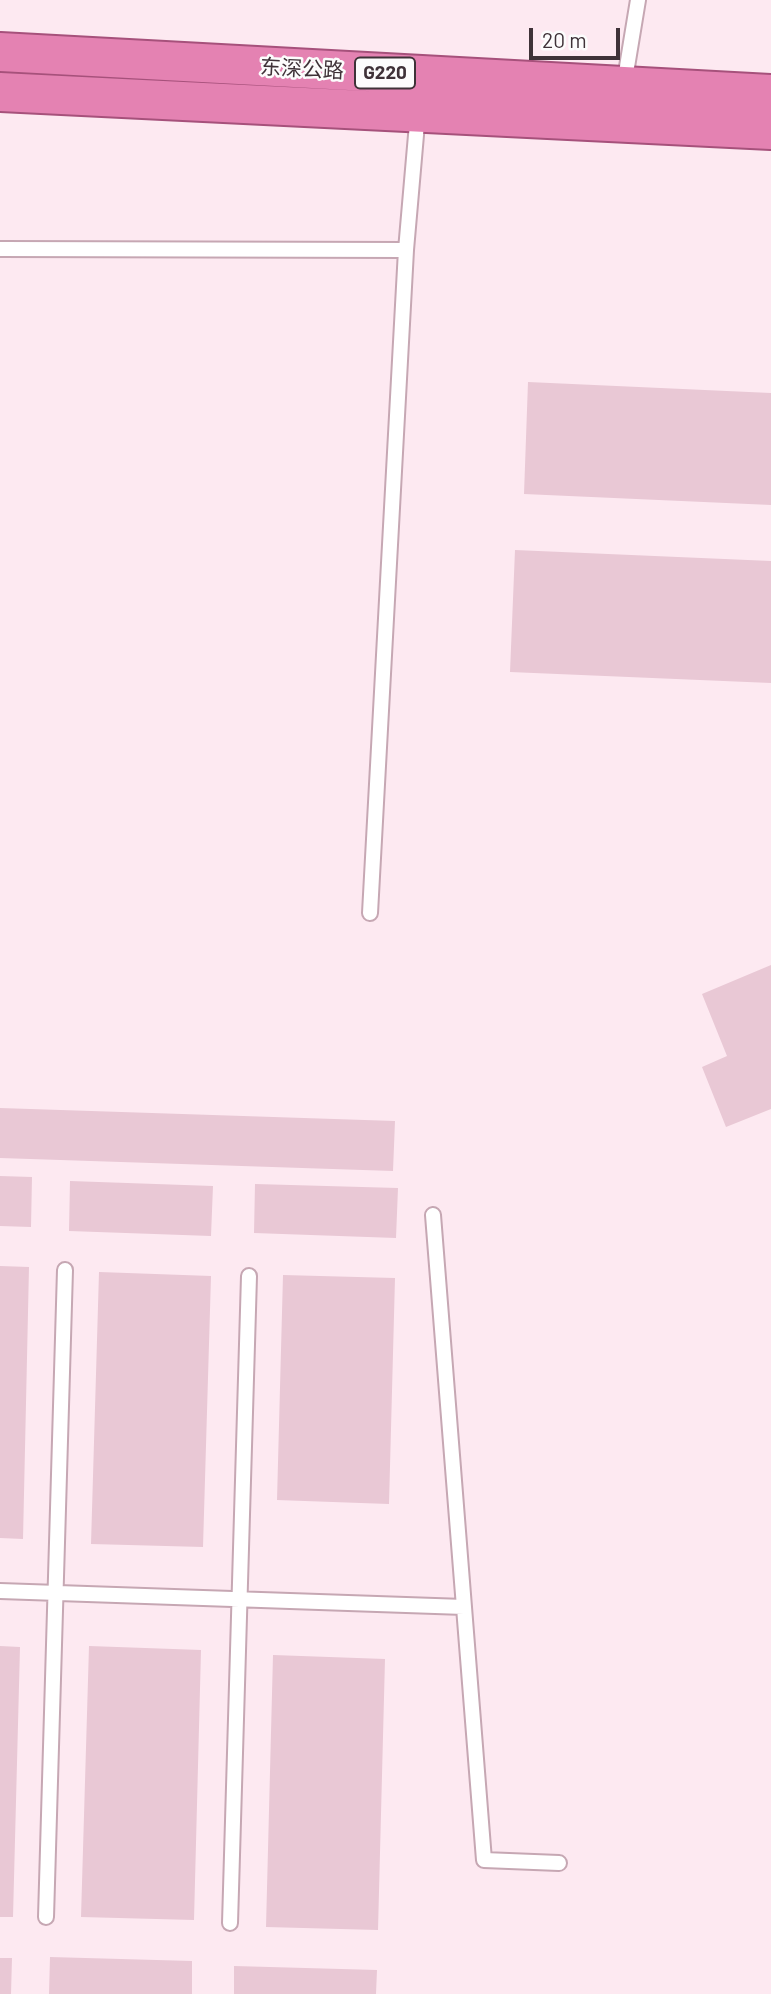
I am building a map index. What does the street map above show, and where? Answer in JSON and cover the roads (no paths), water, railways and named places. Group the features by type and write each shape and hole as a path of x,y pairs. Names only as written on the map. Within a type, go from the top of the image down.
{"highway":[{"name":"东深公路","path":"0,52 771,94"},
{"name":"东深公路","path":"0,92 771,130"}],"lane":[{"path":"624,86 638,0"},
{"path":"370,913 406,250 418,111"},
{"path":"0,249 406,250"},
{"path":"433,1215 484,1860 559,1863"},
{"path":"46,1917 65,1270"},
{"path":"230,1923 249,1276"},
{"path":"0,1591 464,1607"}]}
